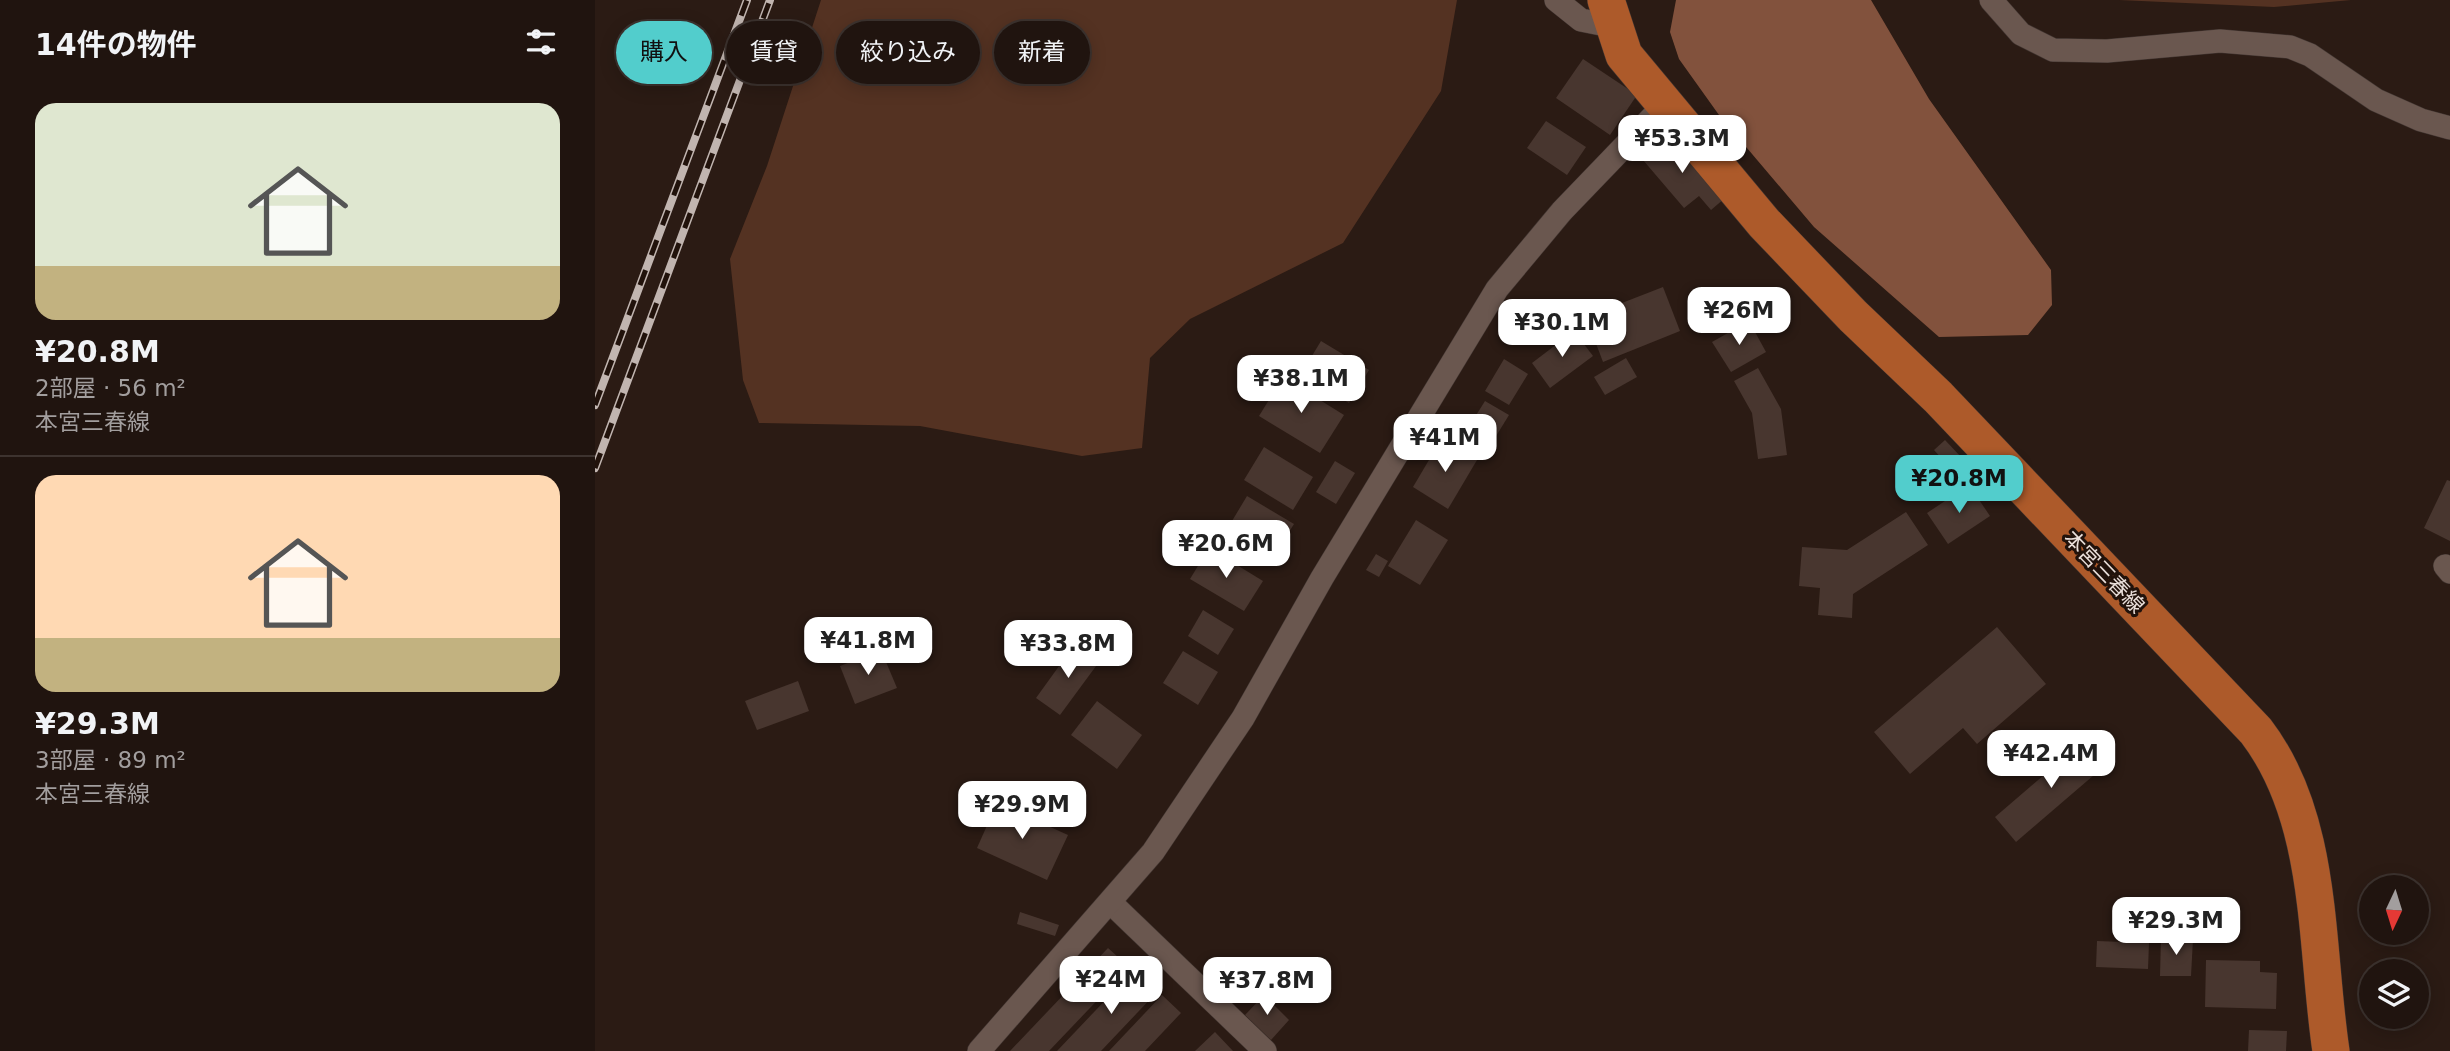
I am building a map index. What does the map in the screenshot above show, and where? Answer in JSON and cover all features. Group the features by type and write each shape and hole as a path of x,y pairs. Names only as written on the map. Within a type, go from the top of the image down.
{"main road":[{"name":"本宮三春線","path":"1611,13 1625,55 1664,105 1800,263 1938,397 2256,731 2272,752 2289,785 2311,879 2331,1051"}],"street":[{"path":"1556,0 1581,20 1611,13"},
{"path":"1991,0 2021,34 2053,50 2107,51 2220,41 2290,47 2310,55 2376,100 2421,120 2450,128"},
{"path":"979,1051 1153,852 1243,718 1322,578 1497,289 1562,211 1664,105"},
{"path":"1110,902 1265,1051"}],"shaded area":[{"path":"821,0 1457,0 1441,91 1343,243 1190,319 1150,358 1142,448 1082,456 920,426 759,423 743,380 730,259 767,166 794,84 822,84 822,21 814,21"},
{"path":"1676,0 1871,0 1929,99 2051,270 2052,305 2028,335 1939,337 1814,227 1719,115 1679,59 1670,32"},
{"path":"2119,0 2351,0 2274,7"}],"building":[{"path":"1583,59 1637,95 1610,135 1556,98"},
{"path":"1546,121 1586,147 1567,175 1527,148"},
{"path":"1671,135 1725,198 1711,210 1699,196 1684,208 1643,160"},
{"path":"1663,287 1680,331 1603,362 1586,317"},
{"path":"1749,321 1766,352 1731,372 1712,342"},
{"path":"1574,331 1593,356 1550,388 1532,363"},
{"path":"1321,341 1369,370 1349,403 1301,374"},
{"path":"1626,358 1637,377 1605,395 1594,377"},
{"path":"1504,359 1528,374 1509,405 1485,391"},
{"path":"1758,368 1781,409 1787,455 1758,459 1752,413 1734,381"},
{"path":"1283,377 1344,415 1320,453 1259,416"},
{"path":"1485,401 1509,415 1482,459 1458,444"},
{"path":"1442,438 1477,460 1448,509 1413,487"},
{"path":"1945,440 1962,458 1950,468 1934,450"},
{"path":"1264,447 1313,477 1293,510 1244,480"},
{"path":"1335,461 1355,473 1336,504 1316,492"},
{"path":"2447,480 2450,481 2450,541 2424,528"},
{"path":"1969,485 1990,516 1948,544 1927,513"},
{"path":"1247,496 1294,524 1272,559 1226,531"},
{"path":"1906,512 1928,545 1853,594 1852,618 1818,615 1820,588 1799,586 1802,547 1847,550"},
{"path":"1416,520 1448,540 1420,585 1388,566"},
{"path":"1209,548 1263,581 1244,611 1190,579"},
{"path":"1376,554 1388,561 1379,577 1366,570"},
{"path":"1203,610 1234,629 1218,655 1188,636"},
{"path":"1997,627 2046,684 1977,744 1963,728 1910,774 1874,732"},
{"path":"1075,644 1099,662 1060,715 1036,698"},
{"path":"881,650 897,688 855,704 840,666"},
{"path":"1183,651 1218,672 1198,705 1163,683"},
{"path":"798,681 809,711 757,730 745,701"},
{"path":"1097,701 1142,735 1117,769 1071,735"},
{"path":"2086,739 2108,763 2016,842 1995,817"},
{"path":"997,803 1068,835 1047,880 977,848"},
{"path":"1020,912 1059,925 1055,936 1017,924"},
{"path":"2161,937 2193,939 2191,976 2160,976"},
{"path":"2097,941 2149,943 2148,969 2096,967"},
{"path":"1108,948 1129,967 1049,1051 1010,1051"},
{"path":"2206,960 2260,961 2260,972 2277,973 2276,1009 2205,1007"},
{"path":"1133,971 1156,993 1101,1051 1057,1051"},
{"path":"1162,995 1181,1013 1145,1051 1109,1051"},
{"path":"1264,995 1289,1020 1271,1040 1245,1015"},
{"path":"2249,1030 2287,1031 2286,1051 2248,1051"},
{"path":"1215,1032 1233,1051 1195,1051"}],"railway":[{"path":"595,405 747,0"},
{"path":"595,468 770,0"}]}
